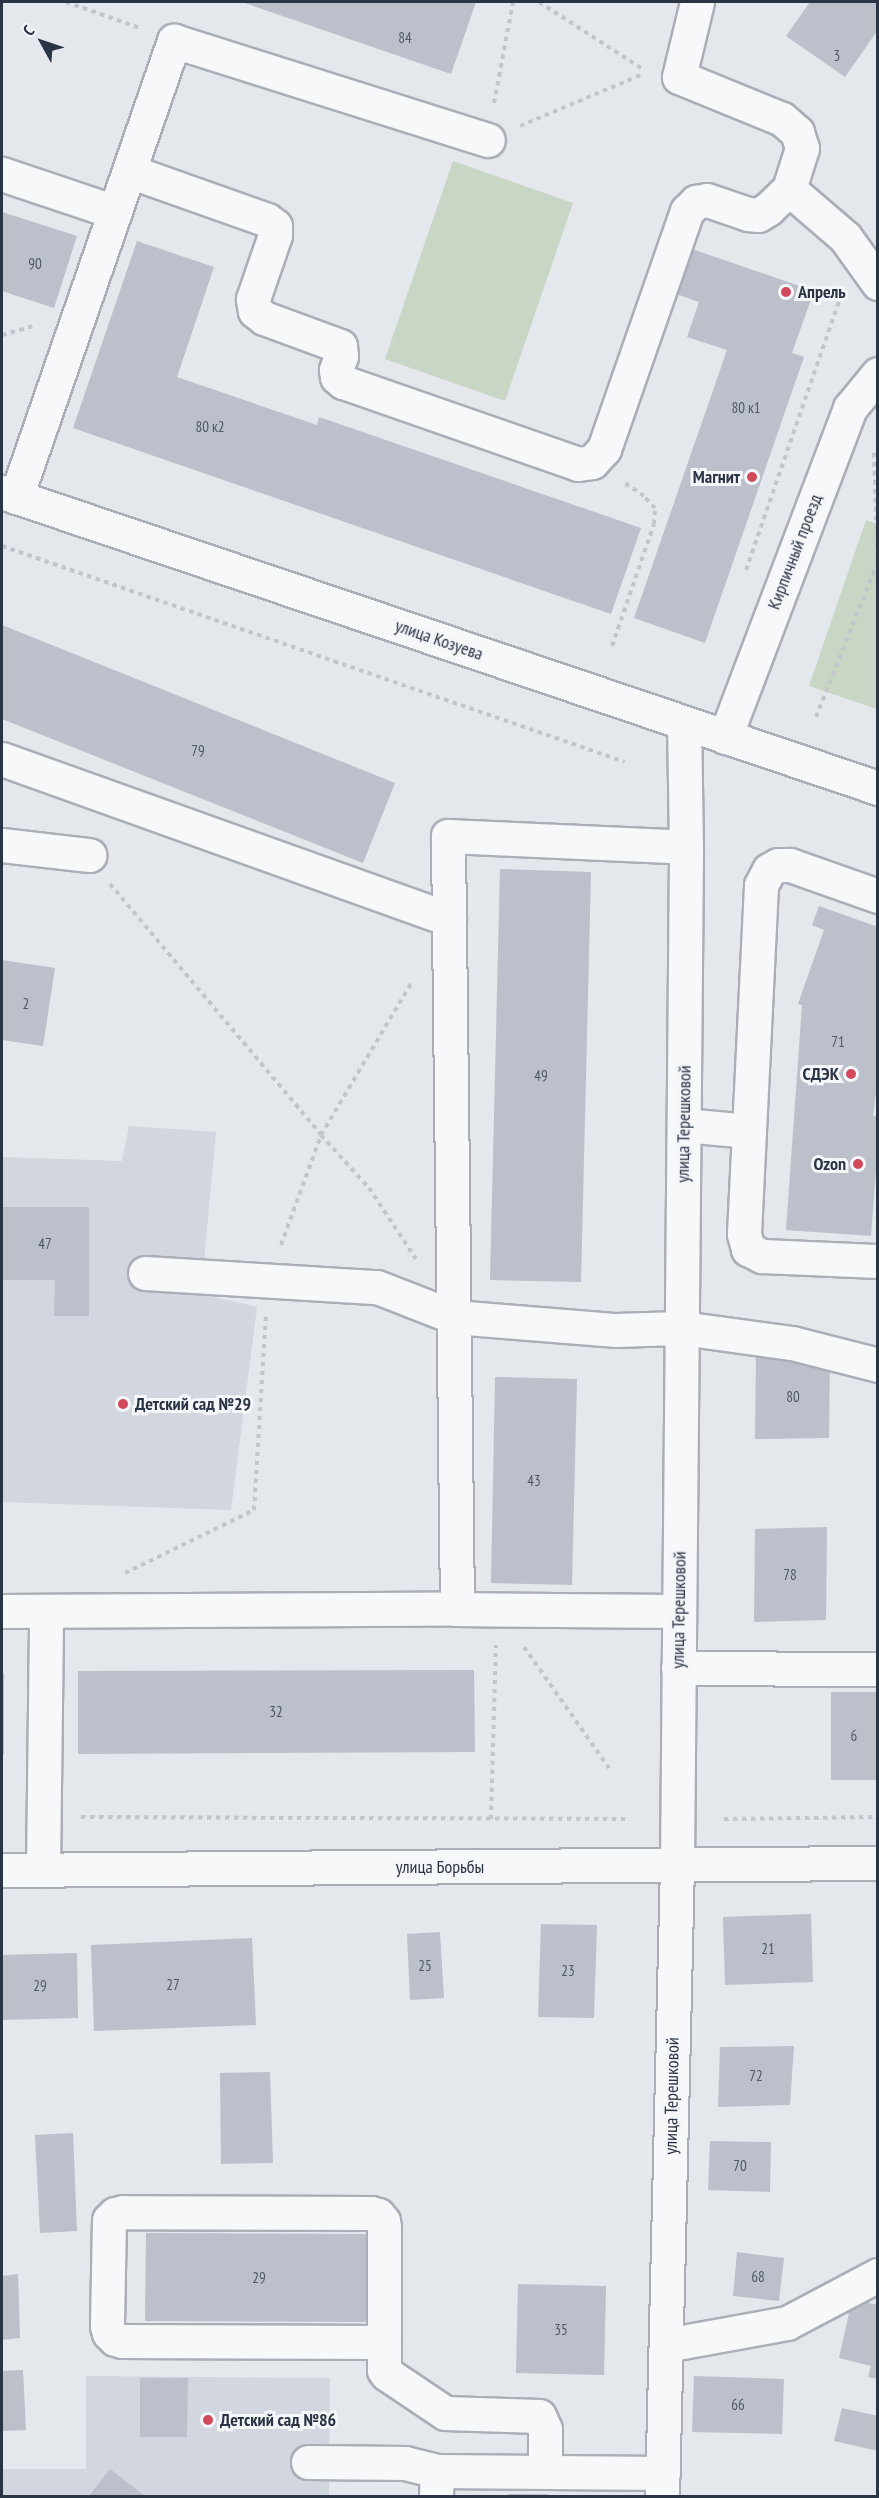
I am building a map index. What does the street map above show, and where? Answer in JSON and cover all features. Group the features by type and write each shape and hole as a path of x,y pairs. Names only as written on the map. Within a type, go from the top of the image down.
{"street":[{"path":"129,171 267,220 275,226 275,235 253,299 255,311 264,318 340,346 336,370 337,377 343,382 578,464 592,462 604,449 687,211 696,202 707,200 758,215 768,209 789,189 802,148 798,132 782,119 679,77 697,2"},
{"path":"9,495 129,171 174,41 488,140"},
{"path":"2,174 114,212"},
{"path":"789,189 845,237 878,283"},
{"name":"Кирпичный проезд","path":"725,737 850,408 876,378"},
{"name":"улица Козуева","path":"9,495 878,788"},
{"name":"улица Терешковой","path":"663,2485 677,1866 686,847 684,723"},
{"path":"2,759 449,919"},
{"path":"458,1609 448,836 686,847"},
{"path":"2,845 89,855"},
{"path":"878,896 790,865 778,865 769,870 762,885 744,1234 748,1249 762,1256 878,1261"},
{"path":"684,1125 749,1131"},
{"path":"145,1274 377,1287 454,1317 616,1330 682,1328 792,1343 878,1365"},
{"path":"2,1611 497,1609 679,1611"},
{"path":"44,1870 46,1611"},
{"path":"678,1668 878,1669"},
{"name":"улица Борьбы","path":"2,1870 878,1863"},
{"path":"384,2342 122,2341 115,2339 109,2333 107,2326 110,2220 116,2214 123,2212 371,2213 378,2216 383,2220 384,2228 384,2342 384,2370 445,2413 539,2416 544,2422 545,2429 545,2472"},
{"path":"666,2345 787,2323 878,2275"},
{"path":"308,2462 405,2463 437,2484 545,2472 663,2485"}],"path":[{"path":"66,2 174,41"},
{"path":"488,140 513,2"},
{"path":"488,140 647,72 539,2"},
{"path":"744,577 856,253"},
{"path":"874,447 878,575"},
{"path":"592,462 644,496 655,508 654,524 612,646"},
{"path":"2,546 625,762"},
{"path":"816,717 876,568"},
{"path":"89,855 141,922 321,1135 369,1188 421,1267"},
{"path":"497,1609 609,1768"},
{"path":"491,1819 497,1609"},
{"path":"44,1816 626,1819"},
{"path":"724,1819 878,1817"}],"shaded area":[{"name":"Детский сад №29","path":"129,1126 216,1132 201,1294 257,1307 231,1510 2,1502 2,1157 122,1161"},
{"name":"Детский сад №86","path":"86,2376 330,2378 329,2496 2,2496 2,2469 86,2469"}],"green space":[{"path":"453,161 573,203 505,401 385,359"},
{"path":"866,520 877,524 877,709 809,686"}],"building":[{"path":"242,2 476,2 451,74"},
{"path":"810,2 878,2 878,30 845,77 786,36"},
{"path":"2,212 77,236 54,308 2,291"},
{"path":"137,241 214,267 177,377 317,425 319,417 641,528 611,614 73,428"},
{"path":"692,249 814,291 792,353 804,357 705,643 634,618 727,350 687,337 699,302 676,294"},
{"path":"2,625 395,783 363,863 2,719"},
{"path":"500,869 591,872 581,1282 490,1280"},
{"path":"819,906 878,927 878,1078 873,1116 878,1116 878,1143 871,1236 786,1230 802,1005 798,1004 824,930 812,925"},
{"path":"2,960 55,968 43,1046 2,1040"},
{"path":"2,1207 89,1207 89,1316 54,1316 55,1280 2,1280"},
{"path":"830,1355 829,1438 755,1439 756,1356"},
{"path":"495,1377 577,1379 572,1585 491,1583"},
{"path":"827,1527 826,1620 754,1622 755,1529"},
{"path":"474,1670 475,1752 78,1754 78,1671"},
{"path":"2,1673 4,1673 4,1755 2,1755"},
{"path":"831,1692 878,1692 878,1780 831,1780"},
{"path":"811,1914 813,1982 725,1985 723,1917"},
{"path":"541,1924 597,1925 594,2018 538,2017"},
{"path":"440,1932 444,1998 410,2000 407,1934"},
{"path":"252,1938 256,2025 94,2031 91,1945"},
{"path":"77,1953 78,2018 2,2020 2,1955"},
{"path":"794,2046 790,2105 718,2107 720,2047"},
{"path":"270,2072 273,2163 221,2164 220,2073"},
{"path":"73,2133 77,2231 40,2233 35,2135"},
{"path":"710,2141 771,2142 770,2192 708,2190"},
{"path":"146,2233 373,2234 373,2322 145,2321"},
{"path":"737,2252 784,2258 779,2301 733,2296"},
{"path":"18,2274 20,2338 2,2340 2,2276"},
{"path":"518,2284 606,2286 604,2375 516,2373"},
{"path":"852,2299 878,2305 878,2379 868,2377 871,2366 839,2358"},
{"path":"23,2370 26,2430 2,2431 2,2371"},
{"path":"694,2376 784,2379 782,2434 692,2432"},
{"path":"140,2378 188,2378 187,2437 140,2437"},
{"path":"842,2408 878,2416 878,2451 834,2441"},
{"path":"110,2469 145,2496 89,2496"},
{"path":"508,2494 548,2494 548,2496 508,2496"}],"place":[{"name":"Апрель","path":"786,292"},
{"name":"Магнит","path":"752,477"},
{"name":"СДЭК","path":"851,1074"},
{"name":"Ozon","path":"858,1164"},
{"name":"Детский сад №29","path":"123,1404"},
{"name":"Детский сад №86","path":"208,2420"}]}
